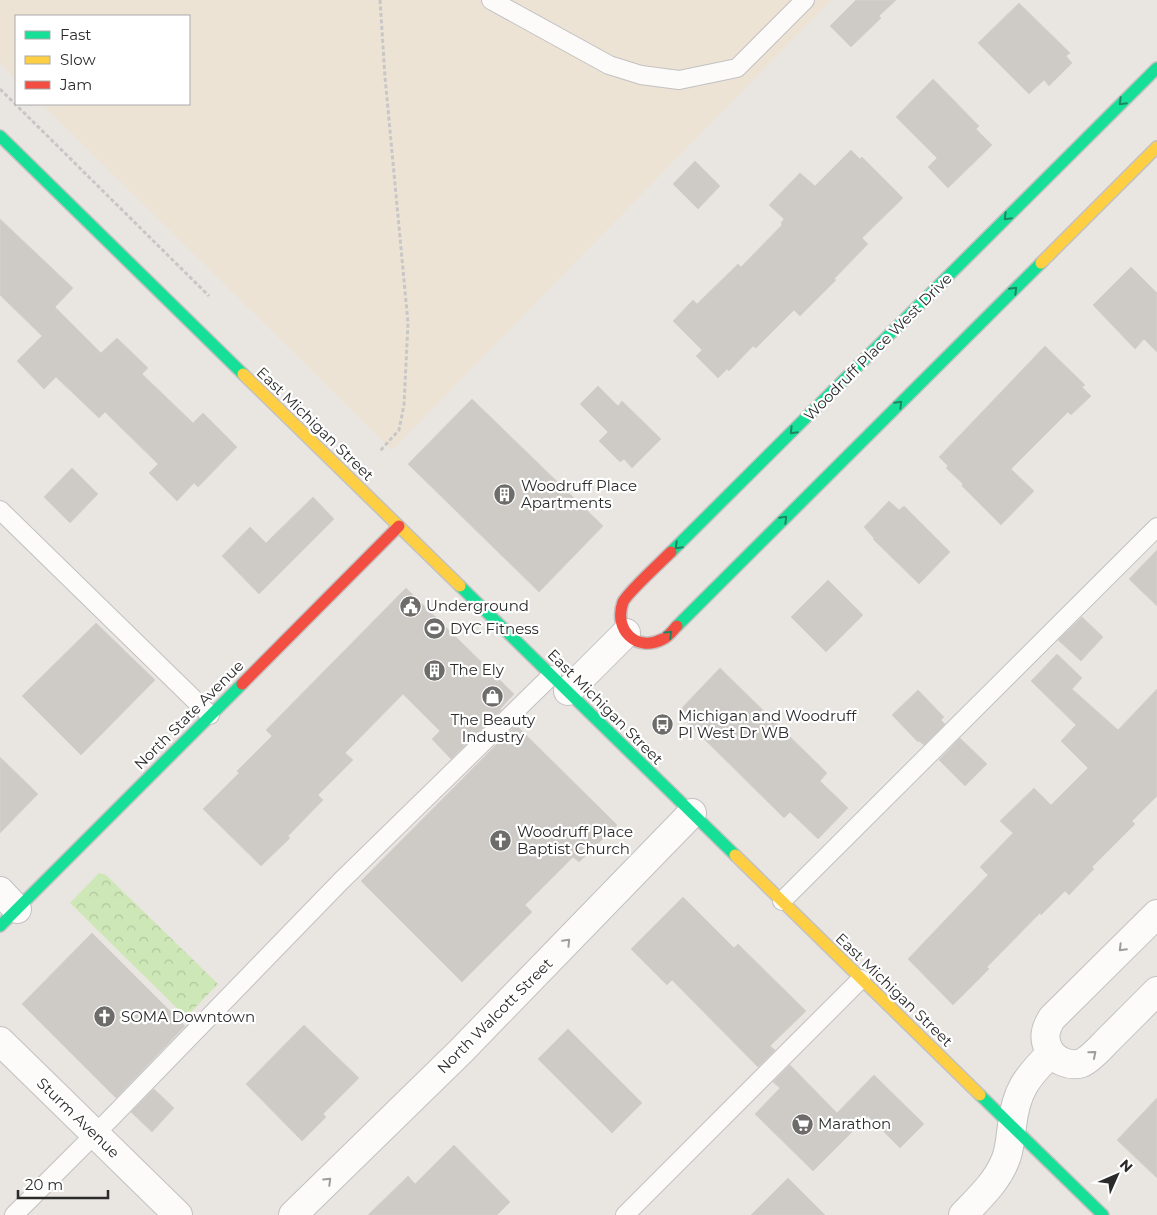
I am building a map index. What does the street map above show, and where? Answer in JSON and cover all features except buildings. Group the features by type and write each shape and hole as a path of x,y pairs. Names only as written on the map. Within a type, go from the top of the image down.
{"street":[{"name":"Woodruff Place West Drive","path":"626,633 622,626 620,614 624,599 1157,68"},
{"name":"East Michigan Street","path":"0,136 1103,1215"},
{"path":"560,683 626,633 635,640 644,643 653,643 664,639 1157,147"},
{"name":"North State Avenue","path":"6,909 210,715 399,526"},
{"name":"North Walcott Street","path":"293,1215 461,1051 692,813"},
{"path":"1157,914 1052,1018 1047,1025 1045,1037 1051,1053 1062,1062 1072,1064 1082,1062 1095,1053 1157,991"},
{"name":"Sturm Avenue","path":"0,1041 178,1215"},
{"path":"962,1215 992,1186 1006,1159 1019,1093 1033,1071 1051,1053"}],"lane":[{"path":"491,0 609,66 641,76 679,80 711,75 737,68 805,0"},
{"path":"0,510 210,715"},
{"path":"782,901 1157,527"},
{"path":"14,1215 341,881 560,683"},
{"path":"625,1215 861,979"}],"path":[{"path":"380,0 385,77 408,323 404,405 398,430 380,451"}],"shaded area":[{"path":"0,0 831,0 392,450 43,105 190,105 190,15 15,15 15,78 0,63"}],"green space":[{"path":"99,873 106,875 218,984 186,1017 70,903"}],"traffic: fast":[{"path":"671,552 1157,68"},
{"path":"0,136 243,374"},
{"path":"677,626 1041,263"},
{"path":"460,586 735,855"},
{"path":"0,926 242,684"},
{"path":"980,1095 1103,1215"}],"traffic: slow":[{"path":"1041,263 1157,147"},
{"path":"243,374 460,586"},
{"path":"735,855 980,1095"}],"traffic: jam":[{"path":"242,684 399,526"},
{"path":"671,552 623,602 621,621 629,636 636,641 644,643 653,643 663,639 677,626"}],"place":[{"name":"Woodruff Place Apartments","path":"505,495"},
{"name":"Underground","path":"410,606"},
{"name":"DYC Fitness","path":"434,629"},
{"name":"The Ely","path":"434,670"},
{"name":"The Beauty Industry","path":"493,697"},
{"name":"Michigan and Woodruff Pl West Dr WB","path":"662,725"},
{"name":"Woodruff Place Baptist Church","path":"501,841"},
{"name":"SOMA Downtown","path":"105,1017"},
{"name":"Marathon","path":"802,1124"}]}
